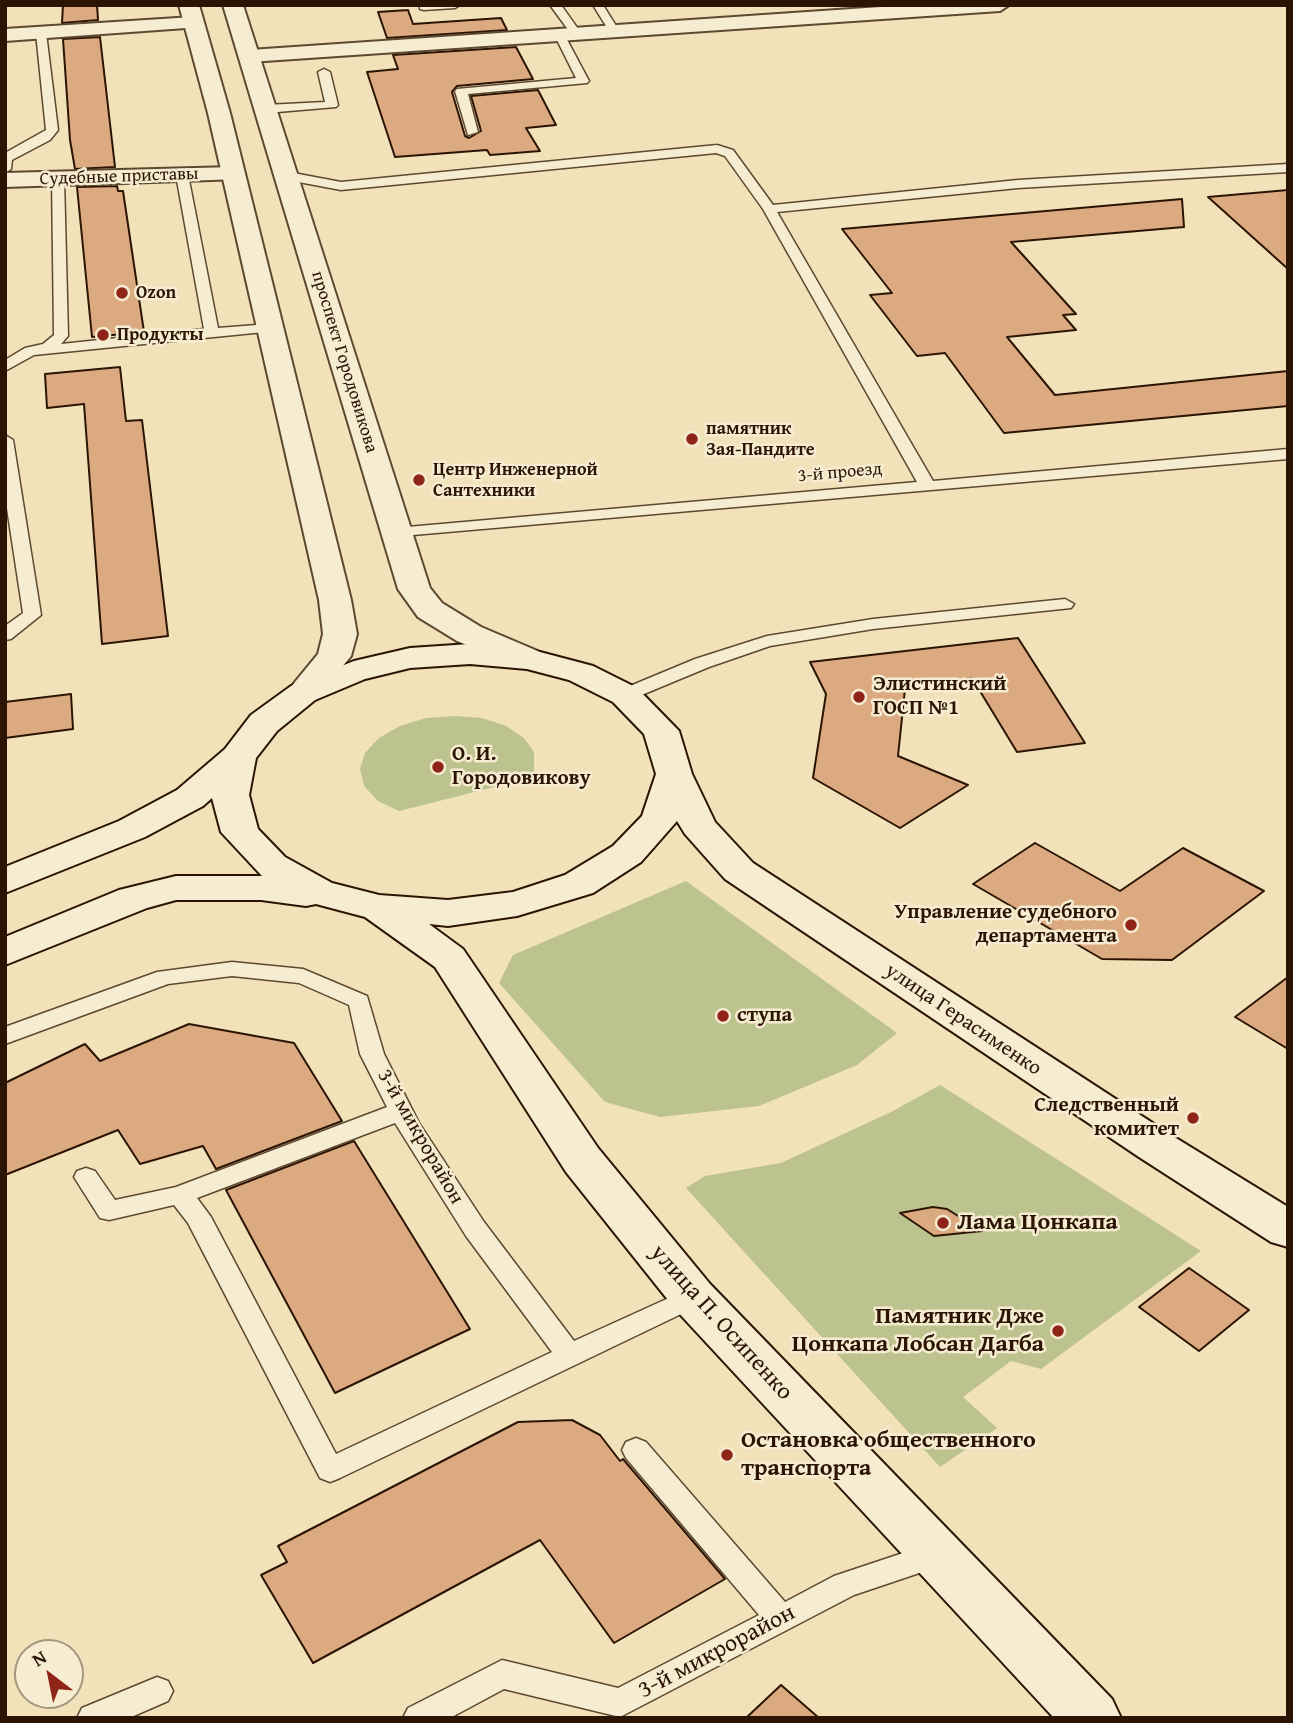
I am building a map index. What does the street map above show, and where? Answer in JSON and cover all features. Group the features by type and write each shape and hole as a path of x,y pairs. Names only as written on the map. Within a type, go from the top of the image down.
{"street":[{"path":"250,56 1000,5"},
{"path":"5,35 234,9"},
{"name":"проспект Городовикова","path":"234,9 414,589 430,610 470,634 528,659"},
{"path":"5,881 132,830 190,798 238,757 264,723 303,693 334,656 340,634 311,491 269,328 219,113 191,15"},
{"path":"219,113 267,109"},
{"name":"Судебные приставы","path":"5,180 233,174"},
{"path":"303,693 354,671 410,658 470,654 528,659"},
{"name":"улица Герасименко","path":"528,659 581,673 625,695 661,731 674,774 698,826 739,871 1154,1146 1288,1230"},
{"path":"238,757 230,795 240,832 271,866 318,892 364,904"},
{"path":"5,952 133,899 176,888 261,888 364,904 448,913 517,904 579,884 628,854 660,819 674,774"},
{"name":"улица П. Осипенко","path":"364,904 449,958 582,1160 693,1297 1092,1718"}],"lane":[{"path":"424,7 455,5"},
{"path":"472,132 461,90 583,80 555,5"},
{"path":"598,5 615,32"},
{"path":"5,169 6,158 46,137 52,130 41,33"},
{"path":"267,109 332,105 324,72"},
{"path":"288,176 341,186 717,149 729,153 769,209 927,485"},
{"path":"769,209 1018,184 1288,168"},
{"path":"183,175 212,333"},
{"path":"5,367 30,351 48,347 61,337 58,178"},
{"path":"30,351 269,328"},
{"path":"5,440 32,615 5,635"},
{"name":"3-й проезд","path":"396,533 1288,454"},
{"path":"625,695 702,663 767,641 873,624 1065,604"},
{"name":"3-й микрорайон","path":"5,1036 165,977 232,969 303,976 359,1002 372,1054 401,1111 475,1229 571,1357"},
{"path":"86,1177 109,1211 180,1195 401,1111"},
{"path":"180,1195 198,1217 330,1470 693,1297"},
{"path":"636,1450 780,1618"},
{"name":"3-й микрорайон","path":"419,1718 502,1674 620,1703 845,1585 936,1555"},
{"path":"93,1718 157,1691"}],"green space":[{"path":"426,718 482,718 506,726 524,738 534,752 534,777 399,811 378,801 364,786 360,769 365,753 379,738 400,726"},
{"path":"686,881 897,1033 857,1065 759,1106 660,1117 605,1102 499,983 513,955"},
{"path":"940,1085 1201,1251 1041,1369 1011,1361 963,1397 997,1428 940,1467 686,1188 705,1176 781,1163 891,1112"}],"building":[{"path":"63,5 97,5 98,20 62,23"},
{"path":"408,10 413,24 501,18 507,30 387,38 378,12"},
{"path":"100,37 115,167 75,169 70,140 63,39"},
{"path":"516,47 533,79 457,86 452,92 465,136 469,138 481,131 471,96 538,90 556,125 526,128 540,151 490,155 487,150 395,157 367,72 398,69 393,55"},
{"path":"117,186 118,191 123,191 144,332 92,337 77,187"},
{"path":"1288,190 1288,269 1208,197"},
{"path":"1182,199 1184,227 1011,242 1076,314 1063,315 1076,330 1007,337 1055,395 1288,371 1288,406 1004,433 945,353 917,356 870,295 892,293 842,229"},
{"path":"120,367 126,421 142,420 168,636 102,644 84,404 47,408 45,374"},
{"path":"1018,638 1085,743 1017,752 972,678 905,689 898,756 968,785 900,828 813,778 826,694 810,662"},
{"path":"71,694 73,729 5,738 5,702"},
{"name":"Управление судебного департамента","path":"1035,843 1120,891 1183,848 1264,891 1172,960 1102,959 973,884"},
{"path":"1288,977 1288,1049 1235,1017"},
{"path":"189,1024 294,1043 342,1121 216,1169 203,1146 140,1164 118,1130 5,1175 5,1083 85,1044 100,1061"},
{"path":"354,1141 470,1329 335,1393 226,1190"},
{"path":"933,1207 947,1209 982,1231 934,1236 900,1213"},
{"path":"1189,1268 1249,1310 1199,1351 1139,1307"},
{"path":"572,1420 600,1435 725,1579 614,1643 540,1540 313,1663 261,1575 287,1562 278,1546 518,1422"},
{"path":"781,1685 819,1718 746,1718"}],"place":[{"name":"Ozon","path":"122,293"},
{"name":"Продукты","path":"103,335"},
{"name":"памятник Зая-Пандите","path":"692,439"},
{"name":"Центр Инженерной Сантехники","path":"419,480"},
{"name":"Элистинский ГОСП №1","path":"859,697"},
{"name":"О. И. Городовикову","path":"438,767"},
{"name":"Управление судебного департамента","path":"1131,925"},
{"name":"ступа","path":"723,1016"},
{"name":"Следственный комитет","path":"1193,1118"},
{"name":"Лама Цонкапа","path":"943,1223"},
{"name":"Памятник Дже Цонкапа Лобсан Дагба","path":"1058,1331"},
{"name":"Остановка общественного транспорта","path":"727,1455"}]}
